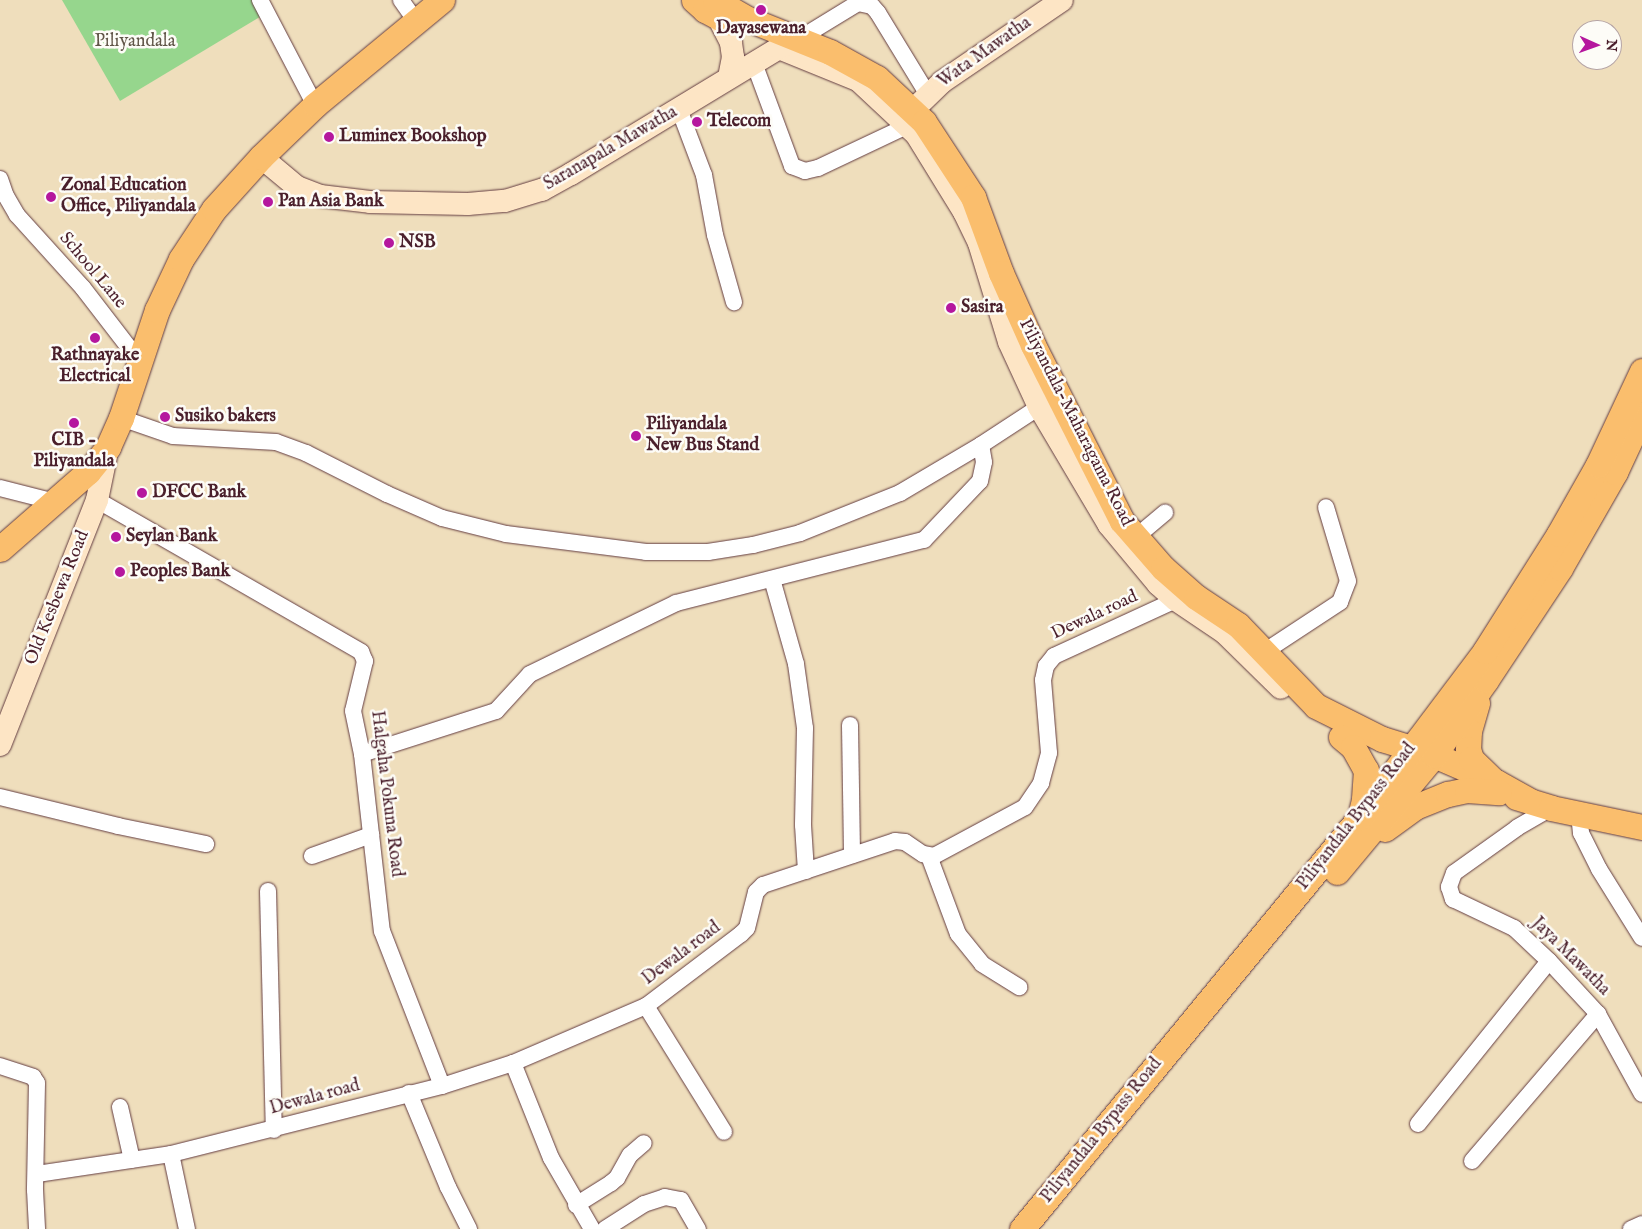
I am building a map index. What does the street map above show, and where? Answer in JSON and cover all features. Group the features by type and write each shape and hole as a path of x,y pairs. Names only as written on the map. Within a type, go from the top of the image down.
{"main road":[{"path":"0,549 88,472 108,447 121,418 156,310 181,259 214,209 261,157 315,105 417,23 442,0"},
{"name":"Piliyandala-Maharagama Road","path":"694,0 705,10 717,8 789,43 830,52 876,78 916,111 972,197 1049,403 1122,521 1163,568 1181,594 1238,625 1316,706 1340,727"},
{"name":"Piliyandala Bypass Road","path":"1042,1229 1353,853 1418,758 1449,697 1484,651 1559,534 1598,466 1642,371"},
{"name":"Piliyandala Bypass Road","path":"1022,1229 1360,817 1418,758 1486,680 1560,568 1615,472 1642,414"},
{"path":"1486,680 1472,714 1468,749 1471,759 1498,787"},
{"name":"Piliyandala-Maharagama Road","path":"1281,688 1340,727 1382,739 1418,758 1498,787 1540,805 1642,826"},
{"path":"1340,727 1402,727 1424,716 1449,697"},
{"path":"1340,727 1366,770 1364,800 1360,817"},
{"path":"1353,853 1415,807 1448,794 1498,787"}],"street":[{"path":"260,0 315,105"},
{"path":"402,0 417,23"},
{"name":"Wata Mawatha","path":"916,111 942,82 1062,0"},
{"path":"754,63 783,147 792,166 805,171 818,168 916,111 878,13 872,6 860,2 789,43"},
{"path":"717,8 731,43 733,57 729,78"},
{"name":"Saranapala Mawatha","path":"261,157 297,187 320,196 370,202 468,204 505,201 549,186 789,43"},
{"path":"679,109 704,175 716,235 734,302"},
{"name":"School Lane","path":"0,179 6,196 17,215 83,288 140,362"},
{"path":"121,418 173,436 276,442 306,453 386,494 434,515 506,534 646,552 708,552 753,545 800,533 900,492 1049,403"},
{"name":"Piliyandala-Maharagama Road","path":"1049,403 1109,525 1158,584 1181,594 1226,633 1281,688"},
{"path":"362,754 496,711 530,674 676,603 924,540 980,481 984,462 981,445"},
{"name":"Old Kesbewa Road","path":"0,745 97,500 108,447"},
{"path":"0,488 55,502"},
{"name":"Halgaha Pokuna Road","path":"97,500 361,652 365,661 353,711 362,754 382,931 442,1086"},
{"path":"1264,652 1340,602 1348,581 1326,506"},
{"path":"1136,537 1165,513"},
{"path":"772,578 796,664 805,728 803,825 806,871"},
{"name":"Dewala road","path":"37,1174 170,1154 274,1130 442,1086 513,1063 646,1006 747,928 752,900 763,885 895,841 905,842 929,856 934,856 1024,807 1041,783 1050,753 1043,680 1046,666 1054,656 1181,594"},
{"path":"850,726 852,856"},
{"path":"0,797 118,826 206,844"},
{"name":"Jaya Mawatha","path":"1540,805 1517,828 1454,873 1450,887 1453,899 1514,928 1549,961 1598,1014 1642,1094"},
{"path":"1579,814 1581,833 1599,869 1642,938"},
{"path":"312,856 371,835"},
{"path":"929,856 958,934 982,964 1019,987"},
{"path":"268,892 274,1130"},
{"path":"1418,1124 1549,961"},
{"path":"646,1006 724,1132"},
{"path":"1472,1161 1598,1014"},
{"path":"513,1063 551,1158 576,1205 592,1229"},
{"path":"0,1066 33,1077 37,1083 37,1229"},
{"path":"409,1094 448,1187 469,1229"},
{"path":"120,1107 132,1160"},
{"path":"576,1205 617,1178 630,1155 644,1143"},
{"path":"170,1154 187,1229"},
{"path":"605,1229 644,1204 665,1197 681,1200 698,1229"},
{"path":"1631,1229 1642,1224"}],"green space":[{"name":"Piliyandala","path":"62,0 256,0 263,15 120,101"}],"place":[{"name":"Dayasewana","path":"761,10"},
{"name":"Telecom","path":"697,122"},
{"name":"Luminex Bookshop","path":"329,137"},
{"name":"Zonal Education Office, Piliyandala","path":"51,197"},
{"name":"Pan Asia Bank","path":"268,202"},
{"name":"NSB","path":"389,243"},
{"name":"Sasira","path":"951,308"},
{"name":"Rathnayake Electrical","path":"95,338"},
{"name":"Susiko bakers","path":"165,417"},
{"name":"CIB - Piliyandala","path":"74,423"},
{"name":"Piliyandala New Bus Stand","path":"636,436"},
{"name":"DFCC Bank","path":"142,493"},
{"name":"Seylan Bank","path":"116,537"},
{"name":"Peoples Bank","path":"120,572"}]}
